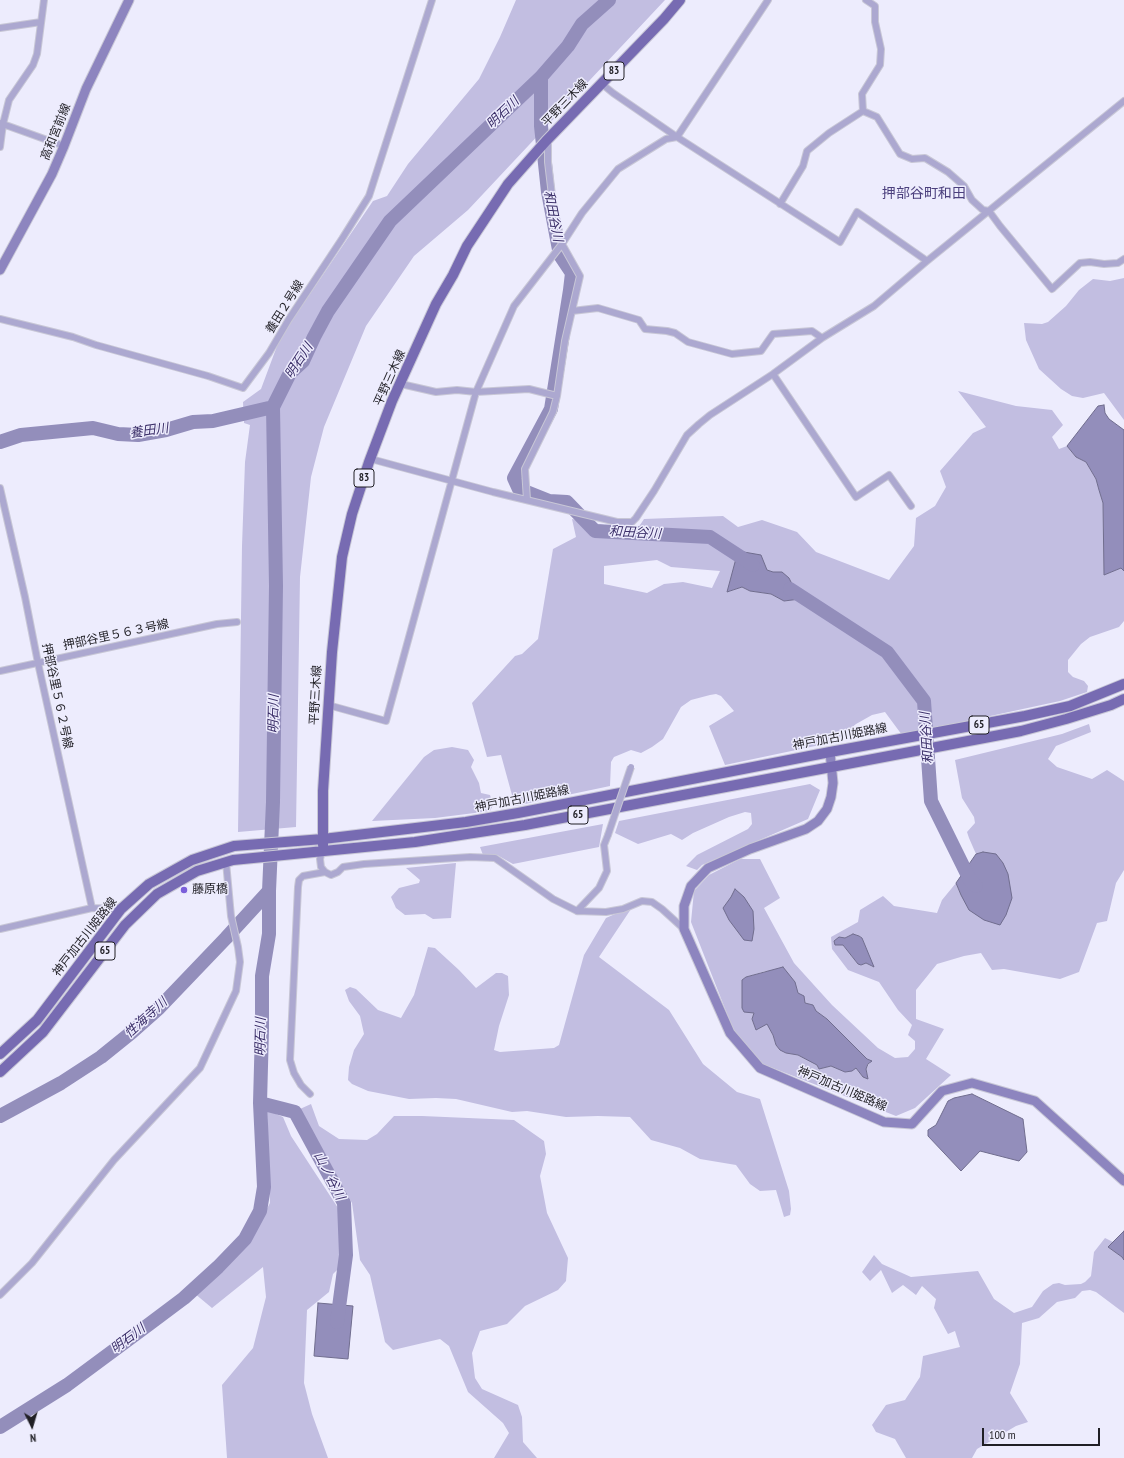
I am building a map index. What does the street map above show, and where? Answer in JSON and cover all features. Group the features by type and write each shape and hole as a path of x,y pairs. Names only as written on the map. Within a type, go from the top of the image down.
{"main road":[{"name":"平野三木線","path":"322,850 323,791 328,706 336,606 342,557 352,514 392,401 436,304 453,275 466,246 508,184 545,143 664,19 680,0"},
{"name":"神戸加古川姫路線","path":"0,1054 36,1020 121,909 149,884 192,860 234,846 323,839 466,822 830,752 981,725 1070,706 1124,684"},
{"name":"神戸加古川姫路線","path":"0,1072 43,1032 125,925 157,894 197,871 229,861 322,850 415,842 525,825 831,767 897,753 1021,731 1066,719 1111,705 1124,699"}],"street":[{"path":"0,147 2,124 9,100 33,65 37,54 44,0"},
{"name":"高和宮前線","path":"0,270 52,174 86,89 129,0"},
{"name":"養田２号線","path":"0,319 73,337 96,345 208,376 243,388 269,353 289,319 369,196 432,0"},
{"path":"328,706 386,721 476,392 514,306 562,244 582,213 618,169 666,139 677,137 768,0"},
{"path":"863,111 862,94 880,65 881,49 875,22 875,6 866,0"},
{"path":"0,28 41,22"},
{"path":"602,84 677,137 840,242 857,212 927,261"},
{"path":"371,459 452,481 617,522 632,522 654,491 687,435 710,415 773,374 822,338 874,306 1124,101"},
{"path":"780,204 803,166 807,151 830,133 863,111"},
{"path":"863,111 878,117 900,154 912,159 925,158 948,172 964,186 972,200 983,210 989,211 1052,289 1080,263 1118,263 1124,259"},
{"path":"2,124 64,146"},
{"path":"527,500 525,469 553,412 580,276 562,244 554,212 545,143"},
{"path":"572,311 598,308 639,320 644,329 675,333 688,342 732,354 761,351 773,334 812,331 822,338"},
{"path":"773,374 856,497 889,475 911,506"},
{"path":"401,384 436,392 456,390 476,392 529,389 557,396"},
{"name":"押部谷里５６２号線","path":"0,488 92,908"},
{"name":"押部谷里５６３号線","path":"0,670 217,624 237,622"},
{"path":"830,752 831,767"},
{"path":"577,911 600,888 607,871 604,845 631,767"},
{"name":"神戸加古川姫路線","path":"831,767 833,783 831,798 827,809 818,821 806,829 750,849 708,868 690,886 684,906 684,929 730,1033 760,1068 884,1122 912,1124 942,1091 972,1083 1035,1101 1124,1181"},
{"path":"310,1094 301,1085 294,1073 290,1060 298,887 299,880 303,876 325,872 321,867 320,860 322,850"},
{"name":"神戸加古川姫路線","path":"325,872 331,875 344,867 364,864 495,858 553,899 577,911 606,912 623,909 642,901 652,902 684,929"},
{"path":"0,1295 32,1263 114,1160 200,1068 236,991 240,962 231,916 229,861"},
{"path":"0,928 92,908 121,909"}],"shaded area":[{"path":"516,0 665,0 468,210 414,256 366,326 324,427 311,477 300,577 296,827 238,832 242,546 245,462 250,425 244,423 243,402 261,389 280,338 373,201 387,196 408,164 479,79 500,37"},
{"path":"1124,278 1124,420 1104,393 1083,398 1072,396 1061,389 1039,369 1026,340 1024,323 1042,324 1048,322 1066,306 1079,290 1093,279 1110,281"},
{"path":"958,391 1016,406 1052,410 1063,425 1052,437 1059,449 1067,446 1076,457 1086,462 1096,479 1103,503 1104,575 1121,568 1124,571 1124,621 1119,627 1090,637 1081,644 1068,660 1068,672 1073,677 1084,681 1088,686 1087,692 1060,701 902,735 885,712 872,715 856,724 834,742 725,765 709,726 734,711 721,696 716,694 710,695 691,700 681,707 663,739 652,747 641,753 631,750 614,757 611,762 610,786 515,806 501,755 487,757 472,703 515,656 522,654 538,639 553,549 576,537 572,519 636,531 644,519 723,516 738,527 762,520 797,532 816,552 889,580 914,546 916,518 935,506 946,487 940,471 973,433 986,427","holes":["739,551 767,570 789,578 792,584 804,593 805,601 800,599 784,601 771,594 750,591 742,587 728,592","657,560 671,567 720,571 712,588 683,582 664,584 647,593 604,584 604,566"]},
{"path":"1104,405 1105,413 1109,419 1124,430 1124,571 1121,568 1104,575 1103,503 1096,479 1086,462 1076,457 1067,446 1098,406"},
{"path":"738,551 761,555 767,570 782,572 789,578 792,584 804,593 807,598 805,601 800,599 784,601 771,594 750,591 742,587 727,592"},
{"path":"1089,724 1091,732 1056,746 1048,759 1057,767 1092,779 1107,770 1124,781 1124,870 1116,883 1107,921 1097,923 1079,972 1060,979 1004,969 992,970 981,953 964,956 937,964 916,990 916,1019 944,1029 926,1059 951,1075 915,1108 896,1116 760,1063 733,1029 691,922 694,891 709,875 740,859 760,859 780,898 764,908 794,963 832,1005 878,1048 895,1058 908,1057 915,1049 915,1041 908,1035 912,1025 898,1010 879,982 848,970 832,949 831,937 858,922 860,910 883,896 894,906 937,913 942,900 956,883 961,895 983,852 976,854 967,832 975,823 974,817 962,798 955,760 1062,734","holes":["853,934 862,938 873,967 866,963 861,965 858,964 843,945 840,944 845,938","766,971 796,989 805,1003 813,1005 815,1011 827,1019 867,1059 871,1061 866,1069 868,1079 863,1077 856,1068 845,1072 831,1066 819,1069 817,1065 809,1060 798,1055 786,1053 776,1045 767,1023 756,1030 752,1019 754,1013 742,994 742,980 746,977"]},
{"path":"452,747 468,750 474,760 471,767 479,783 481,793 490,795 493,805 490,811 435,818 372,821 424,757 434,750"},
{"path":"810,784 820,790 808,819 702,865 697,870 686,866 697,855 748,829 752,824 751,813 745,812 729,817 693,833 682,840 671,834 638,844 615,833 619,821"},
{"path":"603,824 599,847 513,864 497,855 483,855 480,847"},
{"path":"983,852 996,854 1003,863 1008,874 1012,898 1006,915 1000,925 984,920 969,910 956,883 976,854"},
{"path":"456,863 451,918 433,919 425,914 405,915 396,908 391,897 399,888 419,883 420,880 406,868"},
{"path":"735,889 744,897 753,911 754,929 752,941 744,940 729,920 723,908"},
{"path":"633,906 599,957 669,1010 703,1064 737,1092 760,1099 789,1191 791,1209 790,1215 784,1217 776,1190 760,1191 750,1184 736,1165 700,1159 680,1148 651,1140 630,1117 566,1117 527,1111 512,1112 456,1099 409,1099 368,1091 352,1084 348,1080 349,1067 354,1050 364,1034 360,1016 349,1001 345,990 350,987 356,989 378,1010 401,1018 414,995 428,947 435,948 476,988 496,973 502,973 508,976 509,995 499,1026 494,1050 500,1052 554,1048 559,1045 584,955 606,918"},
{"path":"853,934 862,938 874,967 866,963 861,965 858,964 843,945 835,945 834,941 839,937 845,938"},
{"path":"783,967 795,982 798,993 804,996 805,1003 813,1005 816,1011 827,1019 867,1059 872,1061 868,1064 866,1069 868,1079 863,1077 856,1068 852,1071 845,1072 831,1066 819,1069 817,1065 798,1055 786,1053 780,1050 776,1045 767,1024 756,1030 752,1019 754,1013 744,1012 742,1008 742,980 746,977"},
{"path":"972,1094 1023,1119 1027,1152 1019,1161 980,1151 961,1171 928,1136 928,1130 936,1125 948,1101"},
{"path":"311,1104 319,1126 339,1139 367,1140 377,1134 394,1116 422,1116 514,1120 544,1141 546,1154 540,1176 547,1213 568,1258 566,1281 558,1290 525,1306 507,1324 480,1331 472,1353 475,1378 482,1389 518,1405 522,1417 523,1442 537,1458 494,1458 509,1433 503,1423 468,1392 449,1346 440,1339 393,1350 385,1342 370,1275 360,1260 352,1203 300,1109"},
{"path":"267,1110 283,1117 291,1136 340,1211 340,1267 333,1274 329,1292 307,1310 304,1383 312,1414 328,1458 227,1458 222,1385 253,1348 266,1297 263,1267 212,1308 194,1293 252,1237 270,1203"},
{"path":"1124,1231 1124,1260 1108,1247"},
{"path":"1105,1238 1113,1242 1108,1247 1124,1260 1124,1313 1096,1292 1090,1290 1082,1291 1075,1298 1057,1302 1039,1318 1022,1323 1020,1364 1010,1393 1028,1422 1016,1426 977,1449 972,1458 906,1458 895,1439 876,1432 872,1425 886,1405 905,1400 920,1377 923,1356 960,1347 955,1331 948,1334 934,1308 936,1299 922,1286 916,1295 903,1285 892,1293 881,1270 870,1281 862,1272 874,1255 882,1264 911,1277 978,1271 994,1299 1014,1313 1032,1307 1043,1291 1053,1284 1081,1284 1085,1282 1091,1276 1094,1252"},
{"path":"318,1303 353,1306 348,1359 314,1356"}],"waterway":[{"name":"明石川","path":"0,1427 67,1385 184,1298 218,1267 245,1239 260,1211 264,1187 260,1103 262,976 269,934 269,891 273,802 276,586 273,407 290,373 303,361 328,311 390,221 541,77 568,46 582,24 609,0"},
{"name":"和田谷川","path":"541,77 541,126 548,192 560,255 572,273 551,409 514,478 519,489 549,501 567,502 595,531 710,537 753,565"},
{"name":"養田川","path":"0,442 21,435 93,428 118,434 138,435 166,430 193,422 213,421 273,407"},
{"name":"和田谷川","path":"790,589 887,652 924,701 931,801 970,880 976,886"},
{"name":"性海寺川","path":"0,1116 61,1083 101,1057 132,1032 159,1008 269,891"},
{"name":"山ノ谷川","path":"260,1103 295,1112 344,1203 346,1255 337,1322"}],"place":[{"name":"藤原橋","path":"184,890"}],"district":[{"name":"押部谷町和田","path":"924,194"}]}
